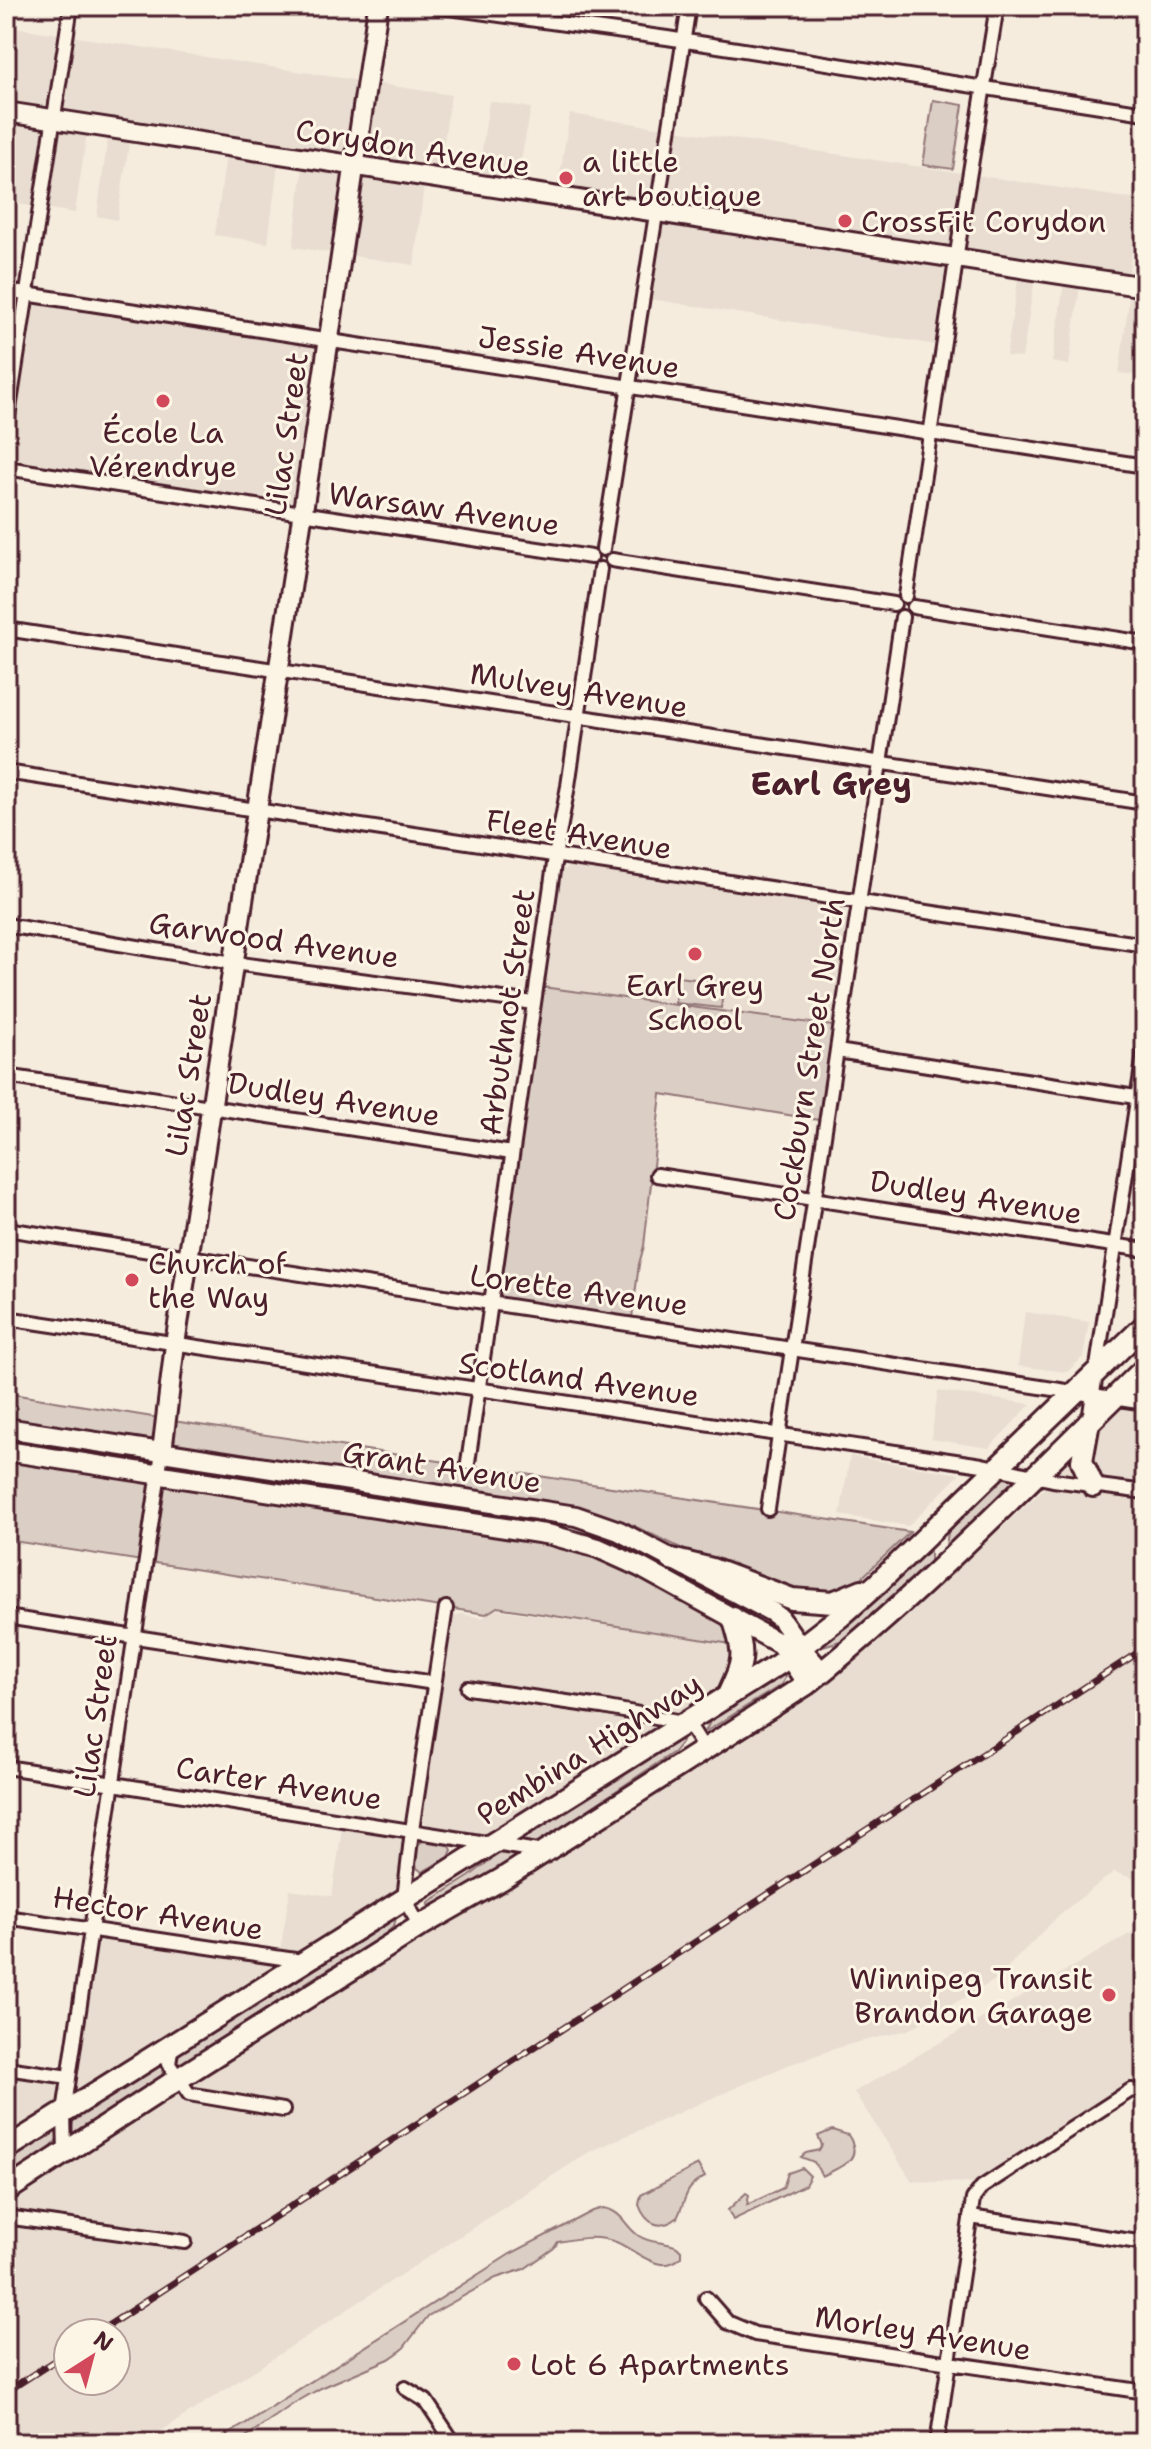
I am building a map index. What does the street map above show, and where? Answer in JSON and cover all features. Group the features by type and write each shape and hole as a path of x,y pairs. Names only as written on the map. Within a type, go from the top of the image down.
{"main road":[{"name":"Lilac Street","path":"162,1452 210,1107 378,6"},
{"name":"Corydon Avenue","path":"6,112 1145,287"},
{"name":"Pembina Highway","path":"6,2149 302,1961 688,1723 795,1652 877,1584 998,1468 1086,1393 1097,1372 1145,1325"},
{"name":"Pembina Highway","path":"6,2191 178,2079 420,1926 544,1852 815,1678 889,1616 1145,1368"},
{"path":"1089,1422 1082,1461 1093,1486"},
{"name":"Grant Avenue","path":"6,1428 576,1516 619,1531 772,1612 784,1624 795,1652 815,1678"},
{"name":"Grant Avenue","path":"6,1451 551,1535 598,1548 640,1567 795,1652"},
{"path":"941,1565 939,1537 950,1513"},
{"path":"671,1559 712,1569 792,1599 833,1602 877,1584"},
{"path":"727,1698 740,1669 743,1648 733,1618"}],"street":[{"path":"6,429 71,6"},
{"path":"435,6 1145,113"},
{"path":"603,549 689,6"},
{"path":"906,596 982,87 997,6"},
{"name":"Jessie Avenue","path":"6,291 1145,466"},
{"name":"Warsaw Avenue","path":"6,468 591,557"},
{"path":"603,549 609,552 612,560 606,568 600,569 594,566 591,557 594,551 603,549"},
{"path":"612,560 894,604"},
{"name":"Arbuthnot Street","path":"468,1463 489,1303 600,569"},
{"path":"906,596 913,601 914,607 909,616 902,617 894,611 894,604 897,599 906,596"},
{"path":"914,607 1145,643"},
{"name":"Cockburn Street North","path":"768,1509 902,617"},
{"name":"Mulvey Avenue","path":"6,629 1145,803"},
{"name":"Fleet Avenue","path":"6,772 1145,945"},
{"name":"Garwood Avenue","path":"6,925 233,963 534,1003"},
{"path":"1097,1372 1115,1244 1141,1098 1145,1047"},
{"path":"837,1051 1141,1098"},
{"name":"Dudley Avenue","path":"6,1076 512,1153"},
{"name":"Dudley Avenue","path":"657,1175 1145,1250"},
{"name":"Lorette Avenue","path":"6,1229 1145,1403"},
{"name":"Scotland Avenue","path":"6,1318 1145,1492"},
{"path":"1086,1393 1089,1422"},
{"name":"Lilac Street","path":"65,2153 64,2112 162,1452"},
{"path":"420,1926 404,1899 446,1608"},
{"path":"6,1617 434,1683"},
{"path":"468,1688 688,1723 705,1750"},
{"name":"Carter Avenue","path":"6,1767 544,1852"},
{"name":"Hector Avenue","path":"6,1917 302,1961"},
{"path":"172,2044 169,2064 189,2094 283,2110"},
{"path":"6,2068 69,2077"},
{"path":"937,2443 976,2193 1131,2090 1145,2092"},
{"path":"6,2217 185,2242"},
{"path":"970,2217 1145,2243"},
{"name":"Morley Avenue","path":"706,2298 727,2322 745,2331 1145,2392"},
{"path":"405,2388 426,2401 454,2443"}],"shaded area":[{"path":"6,26 451,95 438,179 425,178 414,265 293,247 304,160 279,156 268,243 215,235 227,147 131,132 117,220 97,216 109,129 88,125 75,213 6,202"},
{"path":"933,100 963,105 953,169 923,165"},
{"path":"489,101 531,108 515,191 477,185"},
{"path":"570,114 1140,200 1127,284 1081,278 1069,365 1052,362 1065,276 1036,271 1022,358 1006,356 1020,268 956,259 943,346 644,298 657,212 556,197"},
{"path":"1131,285 1145,287 1145,376 1119,373"},
{"name":"École La Vérendrye","path":"31,299 321,346 294,510 6,463"},
{"name":"Earl Grey School","path":"573,865 844,908 849,921 833,1026 542,987 560,871"},
{"path":"679,977 724,983 721,1008 675,1003"},
{"path":"542,987 833,1026 819,1120 661,1094 644,1246 632,1318 499,1298"},
{"path":"1025,1312 1089,1322 1083,1357 1067,1372 1018,1366"},
{"path":"1145,1368 1145,1875 1138,1880 1114,1872 1060,1914 995,1980 908,2030 843,2046 788,2065 589,2152 143,2443 6,2443 6,2206 355,1979 807,1700 887,1635 1052,1481 1034,1477"},
{"path":"938,1391 1031,1404 989,1448 931,1439"},
{"path":"6,1393 159,1418 157,1435 148,1443 6,1421"},
{"path":"173,1421 910,1532 853,1586 839,1592 803,1595 723,1568 632,1525 602,1515 176,1447 171,1438"},
{"path":"850,1456 960,1474 908,1526 840,1515"},
{"path":"6,1459 569,1546 614,1563 724,1622 737,1645 497,1607 486,1614 6,1540"},
{"path":"182,1465 555,1521 583,1529 664,1563 768,1618 780,1635 633,1556 181,1470"},
{"path":"1004,1477 1018,1480 945,1552 948,1532"},
{"path":"930,1541 930,1566 854,1637 816,1648"},
{"path":"495,1609 737,1645 726,1682 719,1689 485,1834 431,1826 424,1822 422,1814 450,1625 454,1616 462,1614 482,1618"},
{"path":"782,1673 785,1678 781,1685 705,1732 712,1717"},
{"path":"680,1739 682,1742 674,1752 540,1842 532,1845 514,1842 532,1829"},
{"path":"343,1822 406,1833 399,1886 295,1954 280,1952 290,1890 332,1896"},
{"path":"427,1839 448,1843 452,1850 449,1857 422,1872 417,1868 414,1850"},
{"path":"501,1851 519,1855 449,1899 428,1905 429,1902 470,1876"},
{"path":"397,1914 394,1926 384,1935 181,2066 175,2064 178,2053"},
{"path":"1145,1925 1145,2073 976,2183 912,2181 854,2092"},
{"path":"92,1930 302,1961 6,2149 6,2068 69,2077"},
{"path":"161,2062 163,2078 70,2137 74,2117"},
{"path":"55,2130 59,2136 49,2151 6,2179 6,2161"},
{"path":"832,2130 848,2135 854,2151 848,2162 822,2176 814,2162 801,2157 819,2150 822,2145 818,2136"},
{"path":"698,2165 705,2177 689,2190 677,2218 659,2225 650,2221 639,2205 641,2195"},
{"path":"802,2168 810,2176 805,2185 733,2220 728,2210 746,2193 749,2195 747,2205 783,2188 788,2173"},
{"path":"603,2208 615,2212 644,2239 677,2247 681,2257 665,2264 657,2263 602,2238 558,2242 524,2269 496,2278 428,2316 402,2350 389,2359 321,2388 237,2443 215,2443 510,2254"}],"railway":[{"path":"121,2317 1145,1648"},
{"path":"6,2392 52,2362"}],"place":[{"name":"a little art boutique","path":"566,178"},
{"name":"CrossFit Corydon","path":"845,221"},
{"name":"École La Vérendrye","path":"163,401"},
{"name":"Earl Grey School","path":"695,954"},
{"name":"Church of the Way","path":"132,1280"},
{"name":"Winnipeg Transit Brandon Garage","path":"1109,1995"},
{"name":"Lot 6 Apartments","path":"514,2364"}],"district":[{"name":"Earl Grey","path":"831,783"}]}
